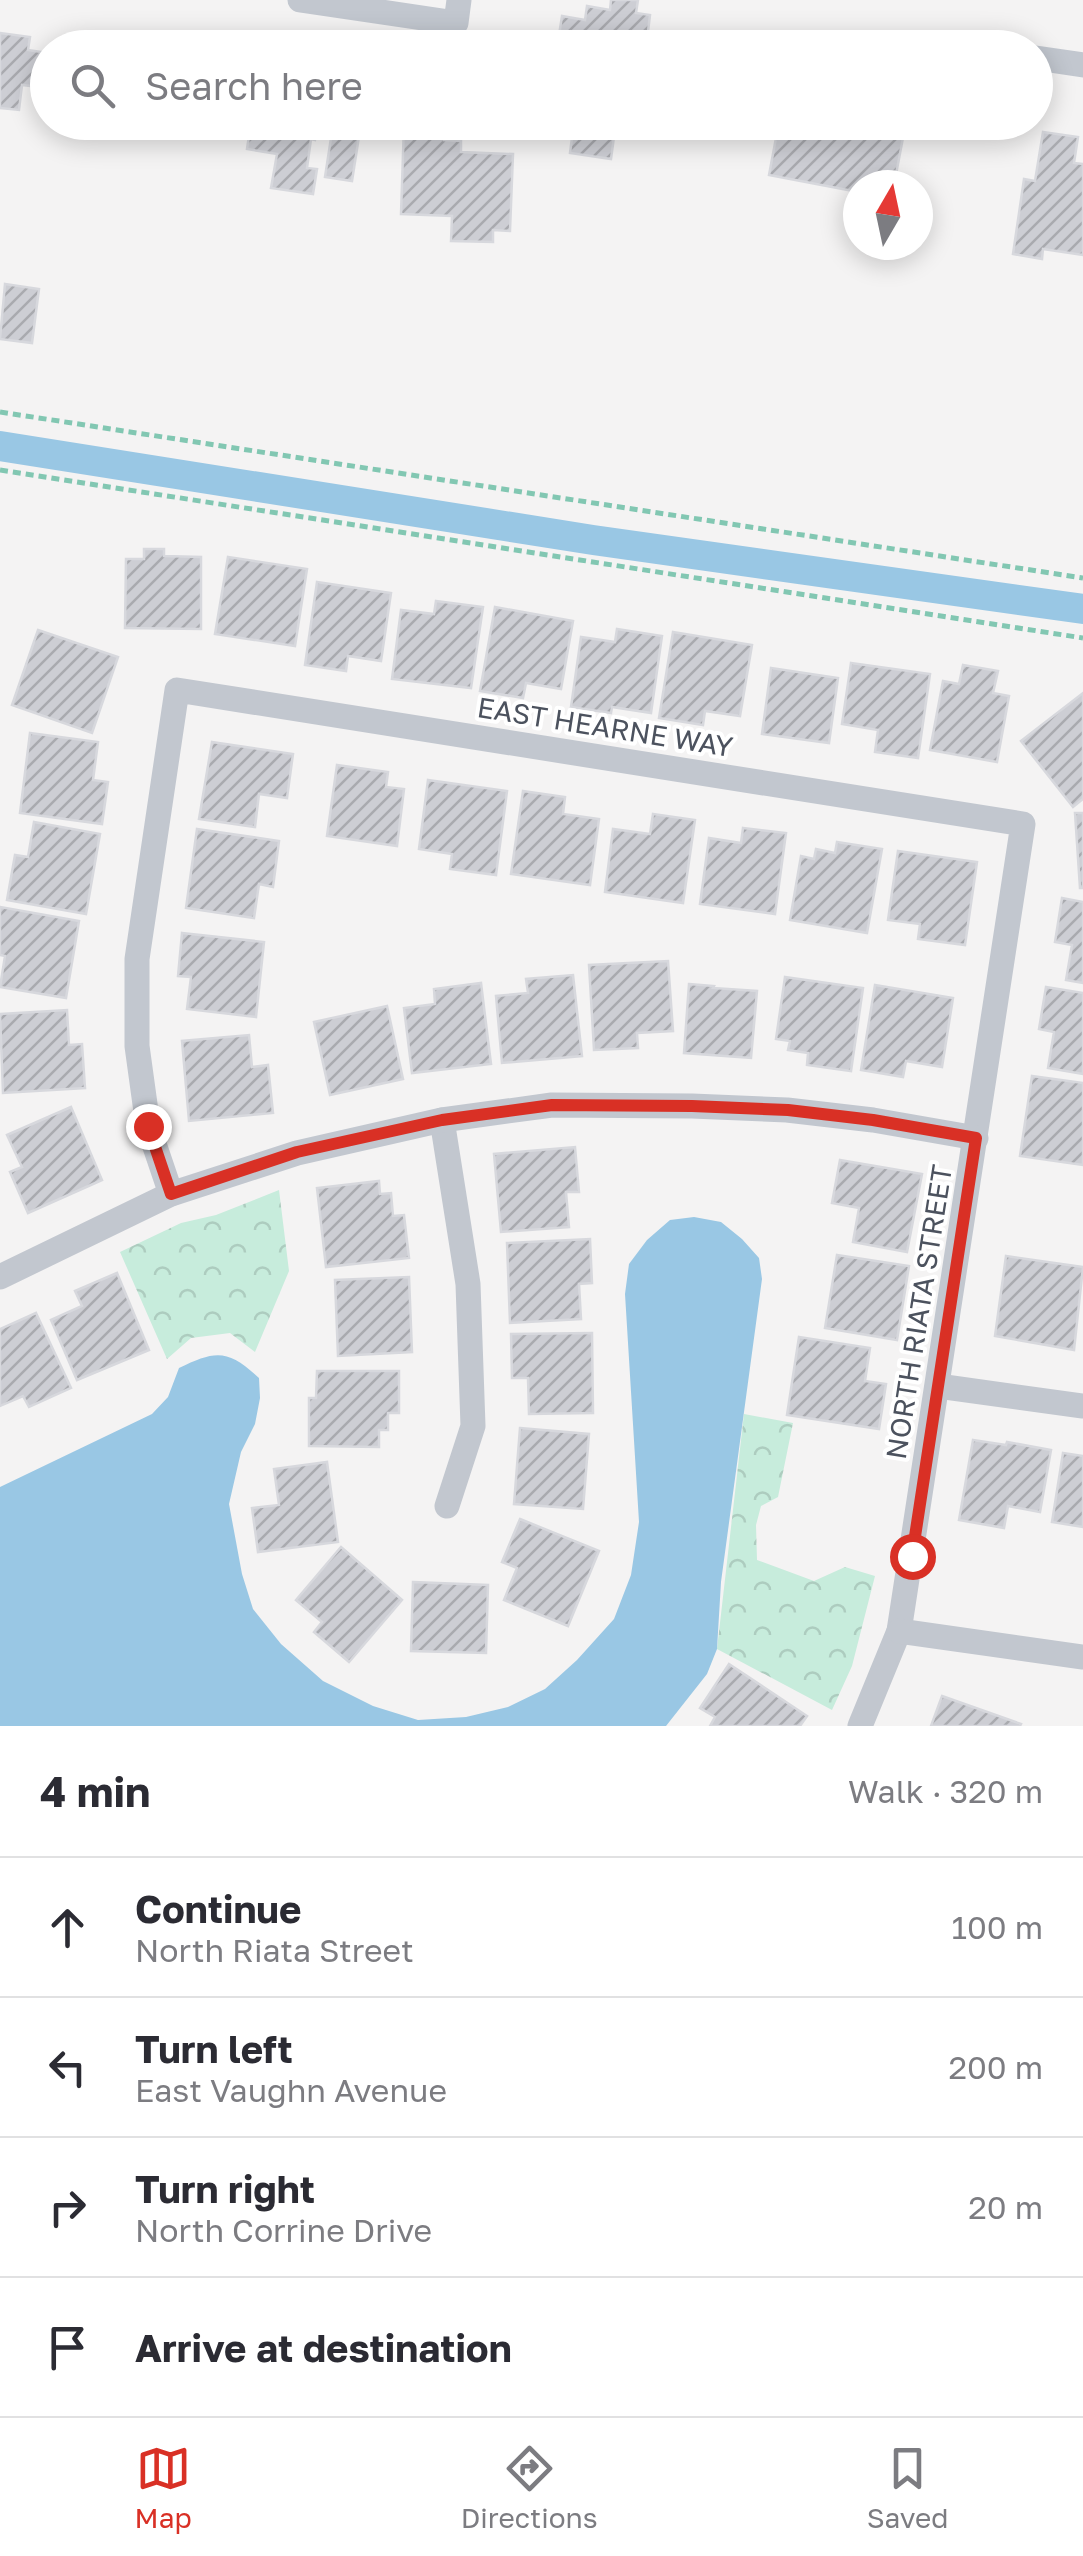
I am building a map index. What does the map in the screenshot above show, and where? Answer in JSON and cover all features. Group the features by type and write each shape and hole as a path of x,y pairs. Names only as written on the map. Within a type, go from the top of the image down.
{"street":[{"path":"300,0 458,12"},
{"path":"1053,61 1083,66"},
{"name":"EAST HEARNE WAY","path":"171,1194 148,1126 136,1046 137,958 177,690 1023,824"},
{"name":"NORTH RIATA STREET","path":"860,1726 899,1631 1023,824"},
{"path":"0,1277 171,1194 297,1152 442,1120 552,1105 692,1106 788,1110 976,1138"},
{"path":"442,1120 468,1284 473,1426 447,1506"},
{"path":"938,1386 1083,1406"},
{"path":"899,1631 1083,1656"}],"path":[{"path":"0,412 1083,578"},
{"path":"0,470 1083,638"}],"green space":[{"path":"279,1190 289,1271 255,1352 230,1333 191,1338 167,1359 120,1252 181,1223 216,1215"},
{"path":"744,1414 793,1423 778,1497 761,1506 756,1525 757,1560 814,1581 845,1567 875,1576 852,1666 832,1710 717,1649"}],"water":[{"path":"694,1217 721,1222 742,1239 759,1258 762,1279 721,1582 717,1649 707,1674 666,1726 0,1726 0,1487 152,1414 168,1397 179,1368 221,1355 239,1362 259,1378 255,1424 241,1452 229,1504 253,1609 281,1644 323,1681 373,1706 418,1720 466,1717 508,1707 545,1689 614,1619 631,1575 639,1522 625,1294 629,1264 647,1240 670,1220"}],"building":[{"path":"611,0 638,0 636,13 650,15 648,30 560,30 562,16 585,20 587,6 610,10"},
{"path":"0,33 30,37 30,86 22,85 19,110 0,108"},
{"path":"1053,133 1078,137 1074,163 1083,164 1083,255 1043,249 1042,259 1013,254 1024,179 1035,181 1042,140 1053,140"},
{"path":"248,140 311,140 307,168 317,169 313,194 271,188 277,154 247,149"},
{"path":"331,140 358,140 352,181 325,177"},
{"path":"403,140 461,141 461,152 513,154 510,231 493,230 493,242 451,241 452,216 401,214"},
{"path":"572,140 614,140 611,159 570,153"},
{"path":"776,140 903,140 897,170 843,170 843,189 769,175"},
{"path":"5,284 39,289 32,343 0,339"},
{"path":"144,549 164,549 164,556 201,557 201,629 125,628 126,559 144,559"},
{"path":"228,557 307,569 295,646 215,634"},
{"path":"317,582 391,593 381,661 348,656 346,671 305,665"},
{"path":"436,601 483,607 471,688 392,679 401,610 434,614"},
{"path":"495,607 573,621 561,689 526,683 523,698 480,691"},
{"path":"617,629 662,636 651,713 612,707 611,713 571,707 581,637 615,642"},
{"path":"38,630 118,657 92,733 12,705"},
{"path":"673,632 752,645 740,716 705,711 703,725 659,718"},
{"path":"851,663 930,674 918,758 875,752 878,730 842,724"},
{"path":"963,665 998,671 993,693 1009,696 997,762 930,750 943,681 959,684"},
{"path":"771,668 838,678 829,743 762,734"},
{"path":"1083,693 1083,799 1073,807 1021,741"},
{"path":"30,733 98,742 93,780 108,782 102,824 20,813"},
{"path":"212,742 293,754 287,798 259,794 255,827 199,819"},
{"path":"337,765 388,772 386,787 404,789 397,846 327,836"},
{"path":"428,780 507,791 496,875 450,869 452,854 419,849"},
{"path":"523,791 565,797 563,814 599,819 590,885 511,874"},
{"path":"1075,813 1083,813 1083,888 1080,888"},
{"path":"653,814 695,820 683,903 605,892 613,829 650,834"},
{"path":"34,822 100,834 86,914 7,900 15,855 28,857"},
{"path":"743,828 786,833 775,914 700,904 709,838 741,843"},
{"path":"197,829 279,841 273,887 259,884 254,918 186,908"},
{"path":"837,842 882,849 867,933 790,920 801,856 814,859 816,849 835,853"},
{"path":"898,851 977,862 965,945 918,939 920,924 888,920"},
{"path":"1062,898 1083,902 1083,983 1066,980 1072,945 1055,942"},
{"path":"0,907 79,921 66,998 0,987 5,956 0,955"},
{"path":"182,933 264,942 256,1017 187,1009 191,977 178,976"},
{"path":"668,961 673,1031 637,1033 638,1048 594,1050 589,965"},
{"path":"573,975 582,1056 502,1063 496,996 528,993 526,979"},
{"path":"785,977 863,988 851,1071 807,1065 808,1053 788,1050 790,1041 776,1039"},
{"path":"481,983 491,1064 412,1073 404,1008 435,1004 434,989"},
{"path":"689,984 757,991 751,1058 684,1053"},
{"path":"875,985 953,998 942,1067 906,1061 903,1077 861,1070"},
{"path":"1046,987 1083,993 1083,1074 1048,1068 1054,1032 1039,1029"},
{"path":"387,1006 403,1079 330,1095 314,1022"},
{"path":"67,1010 69,1045 82,1044 85,1088 3,1093 0,1014"},
{"path":"249,1035 252,1067 268,1065 273,1113 189,1121 182,1041"},
{"path":"1032,1076 1083,1083 1083,1165 1020,1156"},
{"path":"71,1107 102,1180 28,1213 10,1172 22,1167 7,1135"},
{"path":"575,1147 579,1192 566,1192 569,1227 501,1232 494,1154"},
{"path":"840,1160 922,1174 907,1252 853,1242 859,1208 832,1203"},
{"path":"379,1181 380,1194 391,1193 393,1216 404,1215 409,1258 326,1267 317,1188"},
{"path":"590,1239 592,1283 579,1284 581,1319 510,1323 507,1243"},
{"path":"837,1255 909,1266 897,1340 825,1328"},
{"path":"1006,1256 1083,1267 1074,1350 995,1336"},
{"path":"117,1273 149,1350 77,1380 51,1320 82,1306 75,1291"},
{"path":"409,1277 412,1352 338,1356 335,1280"},
{"path":"36,1313 71,1388 29,1407 23,1396 0,1406 0,1329"},
{"path":"592,1333 593,1413 529,1414 528,1378 512,1378 511,1334"},
{"path":"799,1337 870,1348 865,1381 886,1384 879,1429 787,1415"},
{"path":"317,1371 399,1371 399,1413 388,1413 388,1430 379,1430 379,1447 309,1446 309,1398 316,1398"},
{"path":"520,1428 589,1434 583,1509 514,1504"},
{"path":"973,1440 1051,1450 1040,1512 1008,1506 1004,1528 959,1520"},
{"path":"1063,1453 1083,1456 1083,1527 1052,1522"},
{"path":"327,1462 338,1542 258,1552 252,1508 279,1505 274,1469"},
{"path":"520,1519 599,1551 568,1626 504,1600 517,1568 502,1562"},
{"path":"341,1547 402,1600 349,1662 314,1632 322,1622 296,1600"},
{"path":"413,1582 488,1585 486,1653 411,1651"},
{"path":"729,1664 807,1716 800,1726 710,1726 715,1717 700,1708"},
{"path":"942,1696 1021,1724 931,1726"}],"waterway":[{"path":"0,446 593,540 1083,609"}],"route":[{"path":"148,1126 171,1194 297,1152 442,1120 552,1105 788,1110 976,1138 912,1556"}]}
